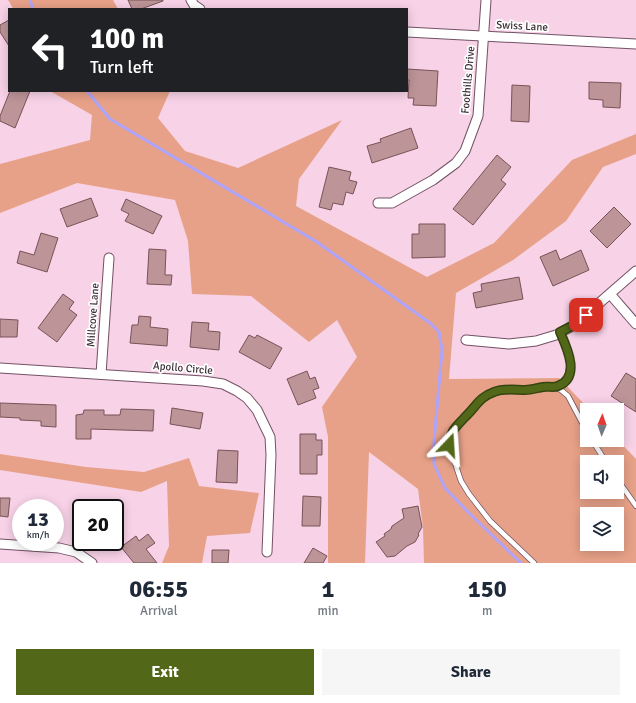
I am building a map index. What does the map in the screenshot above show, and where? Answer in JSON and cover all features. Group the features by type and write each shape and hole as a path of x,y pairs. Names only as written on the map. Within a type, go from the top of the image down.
{"street":[{"path":"191,0 194,5 198,8"},
{"name":"Foothills Drive","path":"378,203 392,203 433,180 456,163 465,151 478,116 486,0"},
{"name":"Swiss Lane","path":"408,32 636,44"},
{"name":"Millcove Lane","path":"102,374 109,258"},
{"path":"466,340 508,344 536,341 560,332 574,325 636,271"},
{"path":"610,294 636,324"},
{"name":"Apollo Circle","path":"0,368 202,381 223,384 237,391 247,398 258,410 270,436 271,455 267,552"},
{"path":"0,544 59,548 76,552 92,563"}],"lane":[{"path":"554,387 560,385 567,379 571,364 568,349 560,332"},
{"path":"534,563 490,521 469,494 461,481 449,445 452,432 479,400 488,395 497,391 527,390 545,386 554,387 561,390 568,396 580,419"},
{"path":"624,489 636,506"}],"shaded area":[{"path":"7,0 113,0 117,8 12,8"},
{"path":"52,92 170,92 158,118 185,151 238,168 342,120 299,179 296,206 427,277 494,243 572,160 636,134 636,154 603,167 566,221 513,260 456,293 449,379 559,378 583,403 580,403 580,447 624,446 636,459 636,563 424,563 423,528 418,489 369,452 365,563 328,563 328,437 322,407 357,357 337,320 309,342 251,296 192,294 188,241 175,200 77,183 0,213 0,164 90,140 92,115"},
{"path":"0,454 86,467 144,472 189,458 199,486 259,493 250,533 207,536 202,563 162,563 169,546 167,481 141,492 0,470"}],"building":[{"path":"128,0 163,0 144,8 132,8"},
{"path":"8,21 8,44 0,32 0,25"},
{"path":"408,69 438,71 436,106 413,105 414,98 408,98"},
{"path":"589,82 621,83 620,108 603,107 603,100 589,99"},
{"path":"512,85 530,86 529,122 511,121"},
{"path":"10,92 30,92 15,128 0,121 0,116"},
{"path":"411,128 418,148 372,163 367,146 381,142 380,139"},
{"path":"497,155 511,167 501,180 506,184 473,225 453,209"},
{"path":"329,167 351,172 349,180 357,182 353,194 346,192 343,205 333,203 331,210 319,207"},
{"path":"91,198 98,216 67,227 60,209"},
{"path":"126,199 162,216 153,234 125,221 129,214 121,210"},
{"path":"614,207 631,224 607,248 590,231"},
{"path":"419,224 445,224 445,257 412,258 412,234 419,234"},
{"path":"41,233 58,238 47,272 17,263 20,251 34,255"},
{"path":"149,249 166,250 165,275 172,275 171,285 147,284"},
{"path":"556,250 560,260 581,250 589,270 553,286 540,257"},
{"path":"519,277 523,299 476,308 473,293 482,291 481,284"},
{"path":"63,294 74,302 69,309 77,315 57,342 38,328"},
{"path":"139,316 151,317 150,327 168,329 167,346 130,343 132,325 138,325"},
{"path":"0,319 18,320 17,337 0,337"},
{"path":"192,322 209,323 208,331 220,332 219,350 190,347"},
{"path":"249,335 255,338 257,335 282,348 270,369 239,352"},
{"path":"307,371 310,379 315,377 319,388 313,390 316,398 298,405 287,379"},
{"path":"626,373 636,379 636,412 611,396"},
{"path":"0,403 56,405 56,427 41,426 41,421 0,417"},
{"path":"172,408 203,413 200,429 170,424"},
{"path":"121,409 154,410 153,431 91,429 91,439 76,439 76,415 83,414 84,410 104,410 104,415 120,415"},
{"path":"300,434 316,434 316,440 322,440 322,455 317,455 317,474 300,474"},
{"path":"218,450 238,451 237,483 216,482"},
{"path":"303,496 321,497 320,526 302,526"},
{"path":"0,498 10,498 8,517 0,516"},
{"path":"418,506 422,527 415,542 407,546 395,556 387,557 376,542 385,536 384,534 391,529 392,526 404,518 402,509"},
{"path":"148,534 155,543 146,549 157,563 134,563 124,551 124,545 136,536 139,541"},
{"path":"313,548 327,556 323,563 304,563"},
{"path":"212,550 229,550 228,563 212,563"}],"waterway":[{"path":"30,0 33,8"},
{"path":"88,92 110,119 317,242 430,323 439,332 442,350 434,442 434,464 445,488 521,563"}],"route":[{"path":"449,445 452,432 479,400 497,391 527,390 545,386 554,387 560,385 567,379 571,364 568,349 560,332 574,325 586,315"}]}
